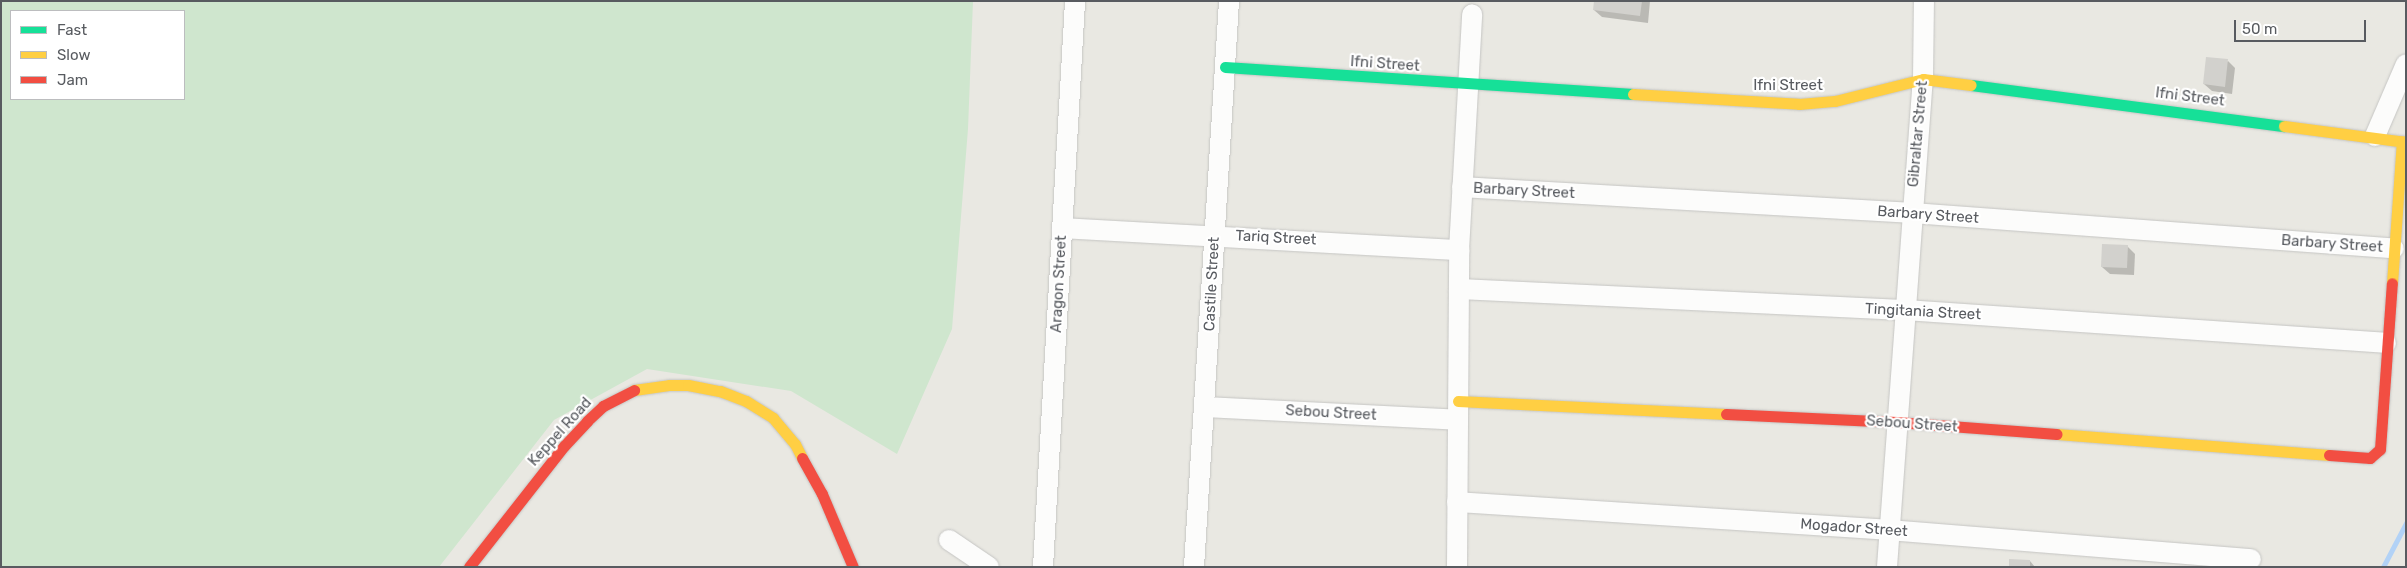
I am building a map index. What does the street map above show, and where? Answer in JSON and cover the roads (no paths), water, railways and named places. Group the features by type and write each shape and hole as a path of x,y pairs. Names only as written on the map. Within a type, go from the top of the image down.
{"street":[{"name":"Aragon Street","path":"1043,567 1075,1"},
{"name":"Castile Street","path":"1194,567 1229,1"},
{"name":"Gibraltar Street","path":"1887,567 1904,310 1923,79 1924,1"},
{"path":"1457,567 1459,250 1472,14"},
{"path":"2375,136 2406,64"},
{"name":"Ifni Street","path":"1225,67 1799,104 1835,101 1923,79 2404,141"},
{"path":"2386,343 2404,141"},
{"name":"Barbary Street","path":"1462,187 1912,213 2394,248"},
{"name":"Tariq Street","path":"1062,228 1459,250"},
{"name":"Tingitania Street","path":"1459,289 1904,310 2386,343"},
{"name":"Sebou Street","path":"1205,407 1458,410 1897,422 2365,458 2374,456 2380,448 2386,343"},
{"name":"Keppel Road","path":"469,567 564,446 592,416 603,406 628,392 641,388 669,385 688,385 720,390 746,401 773,418 795,444 804,460 822,494 853,567"},
{"name":"Mogador Street","path":"1457,502 1889,530 2251,559"},
{"path":"949,540 990,567"}],"waterway":[{"path":"2383,567 2406,523"}]}
